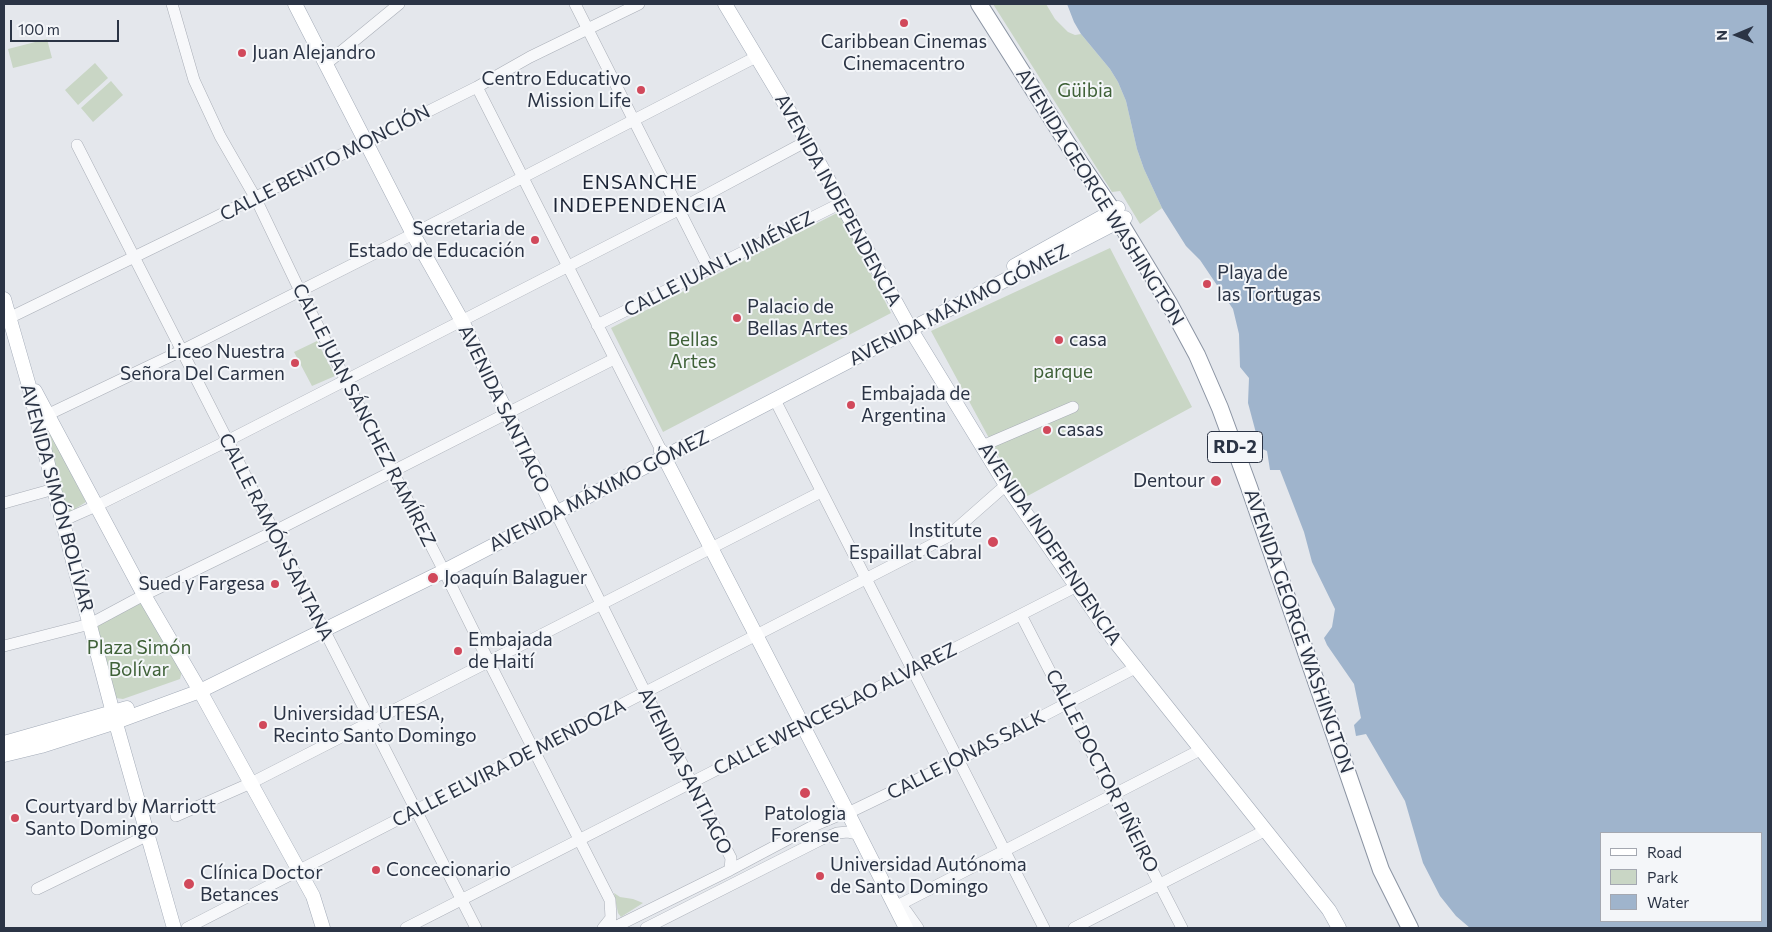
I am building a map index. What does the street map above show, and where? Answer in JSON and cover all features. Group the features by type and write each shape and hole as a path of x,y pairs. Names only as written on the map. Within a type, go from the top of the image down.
{"highway":[{"name":"AVENIDA GEORGE WASHINGTON","path":"979,4 1076,157 1119,215 1180,306 1213,370 1232,415 1362,794 1395,882 1418,928"},
{"name":"AVENIDA GEORGE WASHINGTON","path":"989,4 1119,215 1197,355 1220,408 1296,619 1381,870 1410,928"}],"main road":[{"name":"AVENIDA SANTIAGO","path":"295,4 413,234 462,321 554,509"},
{"name":"AVENIDA INDEPENDENCIA","path":"726,4 807,141 909,327 1006,485 1113,639 1266,830 1328,910 1339,928"},
{"name":"AVENIDA MÁXIMO GÓMEZ","path":"662,454 775,400 909,327 961,296 1119,215"},
{"name":"AVENIDA SIMÓN BOLÍVAR","path":"4,299 29,386 62,521 114,717 174,928"},
{"name":"AVENIDA MÁXIMO GÓMEZ","path":"4,755 41,746 198,687 442,567 909,327"},
{"path":"29,386 35,390 144,595 198,687 314,896 323,928"},
{"path":"662,454 906,928"},
{"name":"AVENIDA MÁXIMO GÓMEZ","path":"4,743 114,717"}],"street":[{"name":"CALLE JUAN SÁNCHEZ RAMÍREZ","path":"172,4 194,80 220,136 255,197 345,381 442,567 610,900 610,918 603,928"},
{"path":"326,64 399,4"},
{"path":"575,4 709,269"},
{"name":"CALLE BENITO MONCIÓN","path":"9,318 477,87 530,57 639,4"},
{"path":"47,415 181,351 413,234 756,57"},
{"path":"477,87 662,454"},
{"path":"62,521 96,506 345,381 678,210 807,141"},
{"name":"CALLE RAMÓN SANTANA","path":"77,145 476,928"},
{"name":"CALLE JUAN L. JIMÉNEZ","path":"597,325 840,203"},
{"path":"4,646 90,624 144,595 274,532 614,359"},
{"path":"775,400 1044,928"},
{"path":"982,446 1073,407"},
{"name":"CALLE ELVIRA DE MENDOZA","path":"187,928 947,537 1006,485"},
{"path":"4,502 54,489"},
{"path":"176,816 251,783 821,492"},
{"name":"AVENIDA SANTIAGO","path":"554,509 645,692 731,858 730,870"},
{"name":"CALLE WENCESLAO ALVAREZ","path":"406,928 1077,586"},
{"name":"CALLE DOCTOR PIÑEIRO","path":"1021,615 1182,928"},
{"name":"CALLE JONAS SALK","path":"643,914 811,827 848,813 958,760 1137,667"},
{"path":"896,908 1202,749"},
{"path":"1074,928 1266,830"},
{"path":"649,927 822,839 837,833 848,832 858,834"},
{"path":"37,889 148,835"},
{"path":"896,908 906,911 918,928"},
{"path":"613,928 643,914"},
{"path":"626,928 643,914"}],"green space":[{"name":"Güibia","path":"993,4 1046,4 1055,19 1068,32 1075,35 1081,34 1110,69 1126,101 1137,149 1162,208 1140,224 1120,191 1112,192"},
{"path":"47,39 52,58 13,68 8,49"},
{"path":"95,63 108,78 78,105 65,90"},
{"path":"111,81 123,95 93,122 81,108"},
{"name":"Bellas Artes","path":"839,212 891,313 663,432 611,328"},
{"name":"parque","path":"1110,248 1192,407 1022,499 931,331"},
{"path":"317,341 335,376 312,386 294,352"},
{"path":"37,408 86,502 70,512 66,511"},
{"name":"Plaza Simón Bolívar","path":"139,603 144,604 182,671 180,679 123,699 115,698 97,630 99,622"},
{"path":"614,893 620,897 643,903 621,917 618,913"}],"water":[{"path":"1067,4 1768,4 1768,928 1470,928 1456,916 1440,896 1423,863 1405,801 1366,734 1356,736 1354,725 1361,718 1354,684 1324,638 1332,627 1335,609 1312,562 1304,532 1280,470 1270,470 1267,451 1260,448 1248,403 1249,378 1240,367 1239,334 1233,309 1200,260 1186,246 1162,208 1137,149 1126,101 1118,82 1110,69 1081,34"}],"place":[{"name":"Caribbean Cinemas Cinemacentro","path":"904,23"},
{"name":"Juan Alejandro","path":"242,53"},
{"name":"Centro Educativo Mission Life","path":"641,90"},
{"name":"Secretaria de Estado de Educación","path":"535,240"},
{"name":"Playa de las Tortugas","path":"1207,284"},
{"name":"Palacio de Bellas Artes","path":"737,318"},
{"name":"casa","path":"1059,340"},
{"name":"Liceo Nuestra Señora Del Carmen","path":"295,363"},
{"name":"Embajada de Argentina","path":"851,405"},
{"name":"casas","path":"1047,430"},
{"name":"Dentour","path":"1216,481"},
{"name":"Institute Espaillat Cabral","path":"993,542"},
{"name":"Joaquín Balaguer","path":"433,578"},
{"name":"Sued y Fargesa","path":"275,584"},
{"name":"Embajada de Haití","path":"458,651"},
{"name":"Universidad UTESA, Recinto Santo Domingo","path":"263,725"},
{"name":"Patologia Forense","path":"805,793"},
{"name":"Courtyard by Marriott Santo Domingo","path":"15,818"},
{"name":"Concecionario","path":"376,870"},
{"name":"Universidad Autónoma de Santo Domingo","path":"820,876"},
{"name":"Clínica Doctor Betances","path":"189,884"}],"district":[{"name":"ENSANCHE INDEPENDENCIA","path":"640,194"}]}
